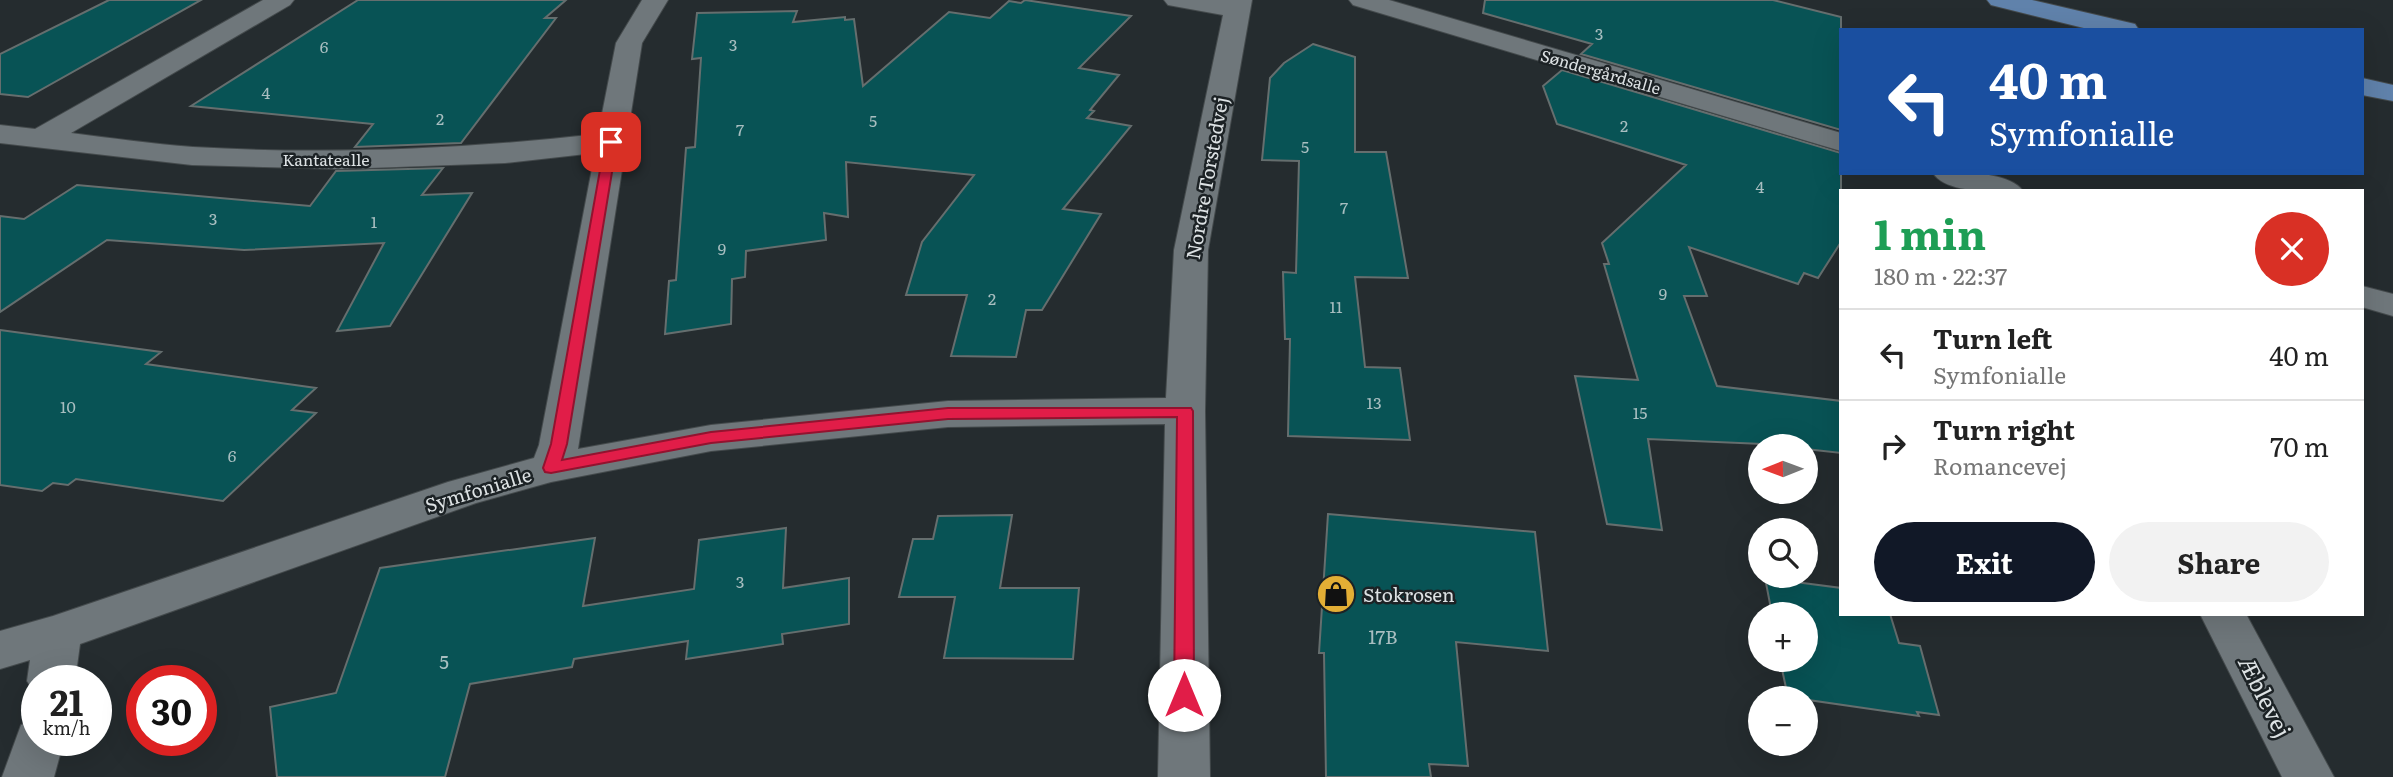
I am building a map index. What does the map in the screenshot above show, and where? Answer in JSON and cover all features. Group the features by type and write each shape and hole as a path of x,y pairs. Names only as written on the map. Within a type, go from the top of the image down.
{"main road":[{"path":"2000,0 2118,28"},
{"path":"2364,86 2393,93"}],"street":[{"path":"41,138 281,0"},
{"path":"551,468 559,444 629,43 655,0"},
{"path":"1177,0 1238,5"},
{"name":"Søndergårdsalle","path":"1362,0 1839,141"},
{"name":"Nordre Torstedvej","path":"1184,777 1185,411 1191,250 1238,5"},
{"name":"Kantatealle","path":"0,134 192,156 342,160 505,154 611,142"},
{"path":"1955,175 2000,189"},
{"path":"2364,297 2393,304"},
{"name":"Symfonialle","path":"0,650 58,633 463,492 551,468 711,438 948,414 1185,411"},
{"name":"Æblevej","path":"2224,616 2308,777"},
{"path":"53,665 58,633"},
{"path":"28,777 34,756"}],"building":[{"path":"109,0 201,0 28,97 0,94 0,54"},
{"path":"358,0 566,0 545,18 556,18 461,143 355,147 373,124 191,106"},
{"path":"1025,0 1131,16 1079,68 1119,75 1090,110 1094,111 1087,118 1131,126 1063,209 1101,214 1042,310 1026,310 1016,357 951,356 967,295 906,295 922,242 974,175 846,162 848,217 824,213 826,240 746,251 745,277 732,279 731,324 665,334 669,281 676,280 686,148 695,147 701,58 692,59 697,13 797,11 793,22 845,17 845,20 854,19 863,86 949,12 990,18 1009,1 1021,3"},
{"path":"1485,0 1773,0 1841,17 1839,129 1581,54 1592,44 1483,13"},
{"path":"1313,44 1355,57 1355,152 1386,152 1408,278 1355,277 1365,367 1400,368 1410,440 1288,436 1290,339 1285,339 1283,272 1296,273 1299,161 1262,160 1270,78 1284,63"},
{"path":"1562,70 1839,152 1839,245 1818,278 1804,273 1798,284 1689,247 1707,296 1684,296 1717,386 1839,401 1839,453 1818,450 1818,434 1748,434 1748,443 1648,439 1662,530 1607,524 1575,376 1638,380 1604,264 1609,264 1602,243 1686,165 1557,124 1543,86"},
{"path":"443,168 422,195 472,193 390,326 337,331 384,243 244,250 107,240 0,312 0,216 24,219 77,185 310,206 336,171"},
{"path":"0,330 161,352 146,364 316,388 292,410 316,413 223,501 76,479 68,485 53,483 42,491 0,485"},
{"path":"1328,514 1535,532 1548,651 1456,642 1468,766 1429,764 1431,777 1326,777 1324,653 1319,653"},
{"path":"1012,515 1000,588 1079,588 1073,659 944,658 955,597 899,597 913,539 933,539 938,516"},
{"path":"786,528 783,588 849,578 849,624 782,634 783,644 686,659 688,641 574,659 572,667 470,684 445,777 277,777 270,707 336,693 380,568 595,538 583,606 694,589 699,540"},
{"path":"1818,585 1839,588 1839,616 1891,616 1899,643 1920,646 1939,715 1917,712 1919,716 1818,701 1818,686 1786,686 1783,672 1818,672 1818,602 1770,602 1767,588 1818,588"}],"place":[{"name":"Stokrosen","path":"1336,594"}],"route":[{"path":"611,142 559,444 551,468 711,438 948,414 1185,411 1184,695"}]}
